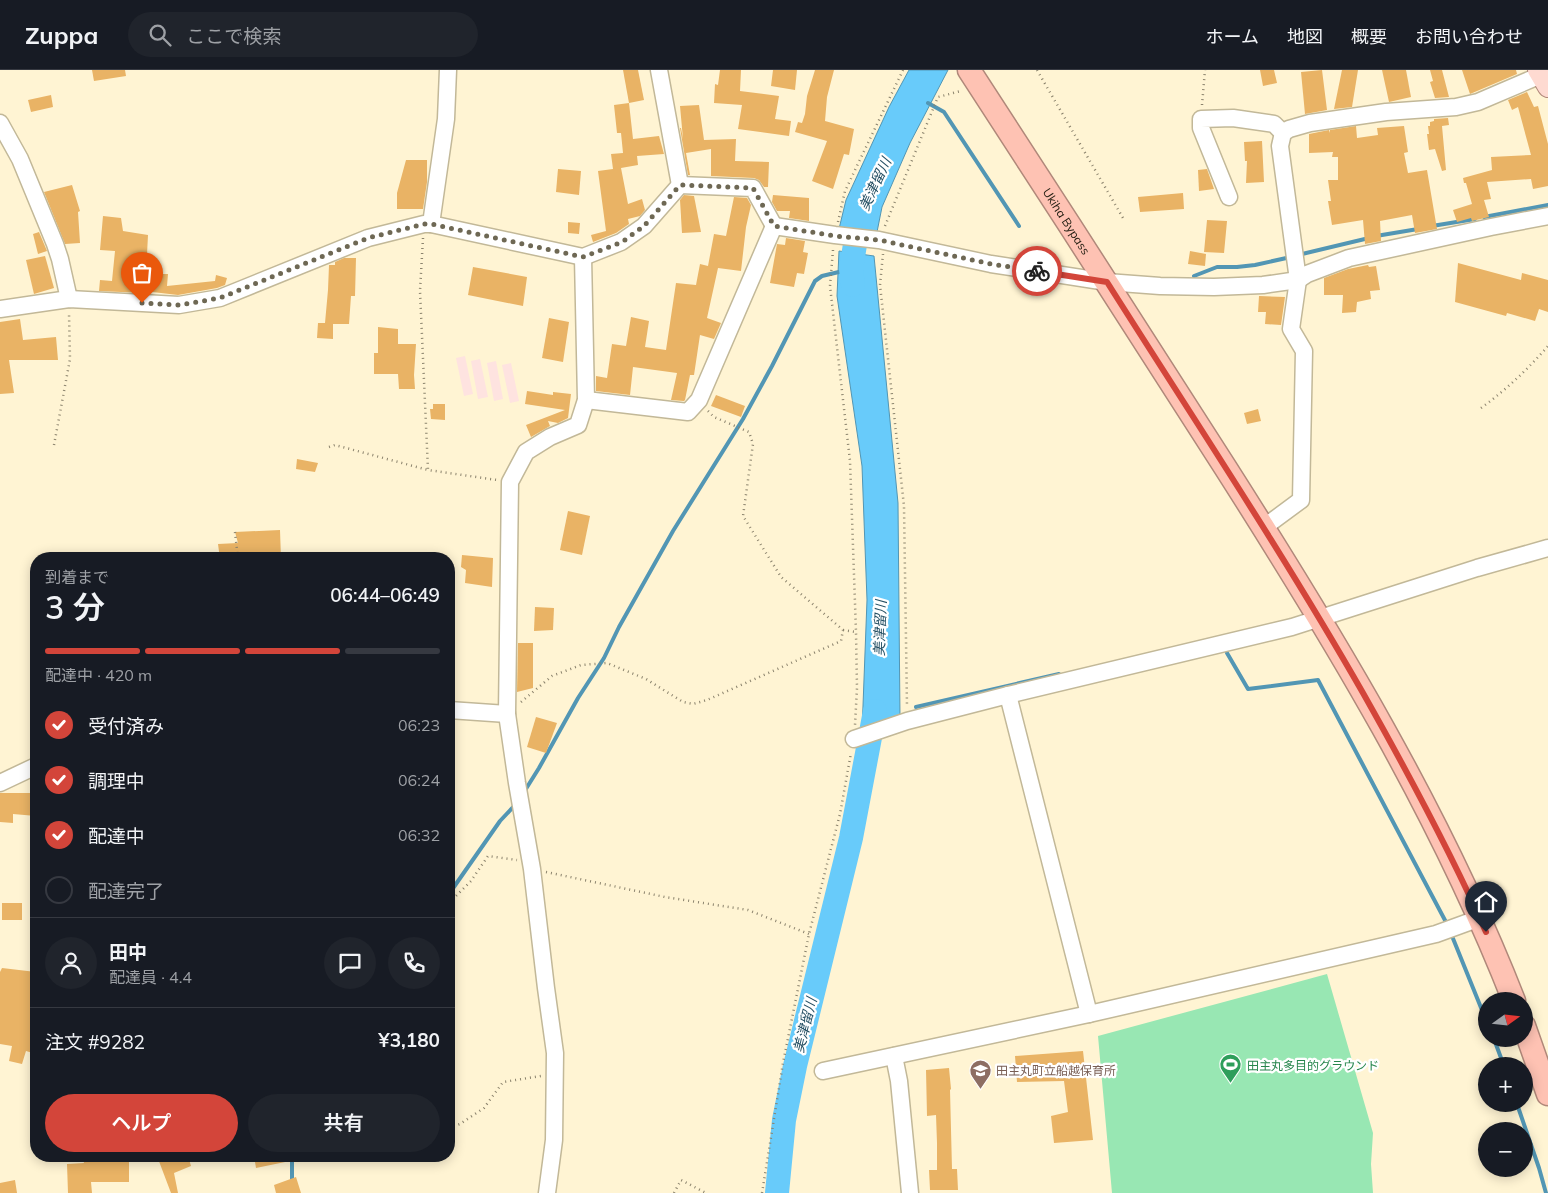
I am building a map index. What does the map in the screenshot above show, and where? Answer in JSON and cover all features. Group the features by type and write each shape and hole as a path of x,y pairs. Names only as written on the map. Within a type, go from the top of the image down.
{"highway":[{"name":"Ukiha Bypass","path":"969,70 1107,282 1320,619 1382,726 1432,818 1480,918 1510,992"},
{"path":"1532,1048 1548,1094"}],"street":[{"path":"428,224 446,119 448,70"},
{"path":"658,70 680,185"},
{"path":"1263,528 1301,500 1304,351 1291,328 1298,280 1280,146 1282,134 1289,129 1310,124 1386,112 1456,107 1478,102 1542,78"},
{"path":"1229,197 1200,128 1201,119 1232,118 1274,124 1282,134"},
{"path":"0,122 20,159 55,244 68,299"},
{"path":"680,185 753,188 774,226"},
{"path":"0,309 68,299 179,305 220,298 368,238 428,224 583,257 622,242 644,226 680,185"},
{"path":"774,226 835,236 882,241 991,264 1107,282 1160,286 1214,287 1263,285 1298,280 1307,274 1349,258 1548,216"},
{"path":"586,400 688,412 698,401 774,226"},
{"path":"547,1193 554,1140 555,1052 532,866 507,714 510,482 526,452 550,437 578,425 586,400 583,257"},
{"path":"854,739 907,721 1008,695 1292,627 1477,568 1548,548"},
{"path":"1008,695 1089,1014"},
{"path":"455,710 507,714"},
{"path":"0,783 30,769"},
{"path":"823,1071 1089,1014 1436,934 1480,918"},
{"path":"894,1056 899,1081 910,1193"}],"path":[{"path":"762,1193 783,1062 809,934 840,814 854,739 858,688 850,460 830,286 835,236 845,190 903,70"},
{"path":"1037,70 1123,218"},
{"path":"1201,119 1206,70"},
{"path":"907,721 904,506 880,285 882,241 885,224 938,97 961,91"},
{"path":"428,224 420,291 428,470"},
{"path":"54,445 70,359 68,299"},
{"path":"1481,408 1529,367 1548,346"},
{"path":"698,401 714,417 748,432 753,444 743,516 781,577 843,630 856,632"},
{"path":"329,447 335,445 428,470 510,482"},
{"path":"235,532 237,552"},
{"path":"507,714 552,676 581,665 607,663 646,679 683,702 693,704 707,700 841,641 843,630"},
{"path":"455,897 472,880 488,856 665,897 748,910 809,934"},
{"path":"455,1126 484,1108 503,1082 555,1074"},
{"path":"674,1193 681,1180 706,1193"}],"shaded area":[{"path":"465,356 473,394 464,396 456,358"},
{"path":"480,359 488,397 478,399 471,361"},
{"path":"496,361 503,399 494,401 487,363"},
{"path":"511,363 519,401 510,403 502,365"}],"green space":[{"name":"田主丸多目的グラウンド","path":"1327,974 1373,1133 1371,1164 1373,1193 1112,1193 1098,1036"}],"water":[{"path":"909,70 948,70 910,143 882,207 876,237 838,233 846,200 889,107"},
{"path":"839,251 874,256 898,503 900,718 862,732 867,600 862,466 837,296"}],"building":[{"path":"92,70 125,70 126,76 94,81"},
{"path":"623,70 638,70 644,100 629,103"},
{"path":"720,70 741,70 740,91 779,96 775,119 791,121 789,136 738,129 742,105 714,103 715,84 718,85"},
{"path":"773,70 797,70 795,90 771,86"},
{"path":"815,70 834,70 827,97 825,121 854,129 849,155 844,154 833,189 812,181 827,141 795,132 798,122 802,123 805,114 807,96"},
{"path":"1260,70 1274,70 1277,83 1263,86"},
{"path":"1322,70 1327,110 1305,114 1301,72"},
{"path":"1342,70 1358,70 1352,107 1334,109"},
{"path":"1382,70 1406,70 1411,97 1389,102"},
{"path":"1430,70 1442,70 1449,97 1435,98 1430,82 1433,81"},
{"path":"1462,70 1516,70 1517,74 1470,94"},
{"path":"1527,92 1534,107 1538,106 1548,144 1548,186 1533,189 1531,179 1487,182 1491,199 1484,200 1489,217 1472,221 1471,218 1457,222 1453,210 1472,204 1463,178 1492,170 1491,157 1531,155 1518,107 1512,110 1508,100"},
{"path":"51,95 53,107 31,112 28,100"},
{"path":"629,103 633,139 659,136 664,154 637,156 638,165 621,168 628,204 642,199 645,210 640,216 628,219 629,224 616,233 593,242 591,235 606,231 598,171 613,169 611,154 623,153 621,133 617,133 614,105"},
{"path":"699,105 704,140 736,139 735,161 769,162 768,187 764,187 759,180 754,178 711,176 711,149 686,153 690,175 688,175 680,128 683,139 680,106"},
{"path":"1448,118 1449,125 1442,126 1446,170 1442,171 1435,149 1429,150 1427,134 1429,134 1428,126 1430,126 1430,122 1434,121 1434,119"},
{"path":"1356,126 1357,138 1378,135 1377,128 1404,126 1408,152 1404,153 1408,173 1427,170 1437,229 1415,233 1412,215 1380,221 1381,241 1365,244 1363,220 1332,225 1328,201 1331,201 1328,180 1338,180 1338,157 1332,157 1333,152 1309,153 1309,134 1329,130 1330,133 1330,130"},
{"path":"1262,141 1264,182 1246,183 1247,161 1245,161 1244,142"},
{"path":"406,160 427,160 427,182 423,209 397,209 397,193"},
{"path":"558,169 581,171 579,195 556,192"},
{"path":"1207,169 1214,189 1199,191 1198,170"},
{"path":"72,185 80,211 78,212 80,243 65,244 44,192"},
{"path":"1183,193 1184,209 1140,212 1138,197"},
{"path":"684,195 694,196 701,232 682,233 680,200"},
{"path":"773,195 809,198 809,221 789,218 790,211 777,211 772,202"},
{"path":"734,197 747,198 751,205 746,227 741,271 718,268 707,318 721,323 714,339 700,335 694,375 690,375 685,400 671,400 677,373 633,367 630,395 596,391 596,376 607,378 612,344 626,346 631,317 649,321 645,347 666,350 676,283 696,285 700,264 708,266 714,234 726,236"},
{"path":"103,216 121,218 123,231 148,235 146,274 168,274 167,286 215,281 216,275 227,278 225,285 178,295 144,291 144,293 99,291 100,280 112,281 115,251 100,250"},
{"path":"1207,220 1227,221 1224,253 1204,252"},
{"path":"568,222 580,223 579,234 568,233"},
{"path":"39,232 47,251 38,254 33,234"},
{"path":"786,238 805,241 803,252 808,253 804,274 797,273 794,287 770,283 777,244 785,245"},
{"path":"1190,251 1206,254 1205,266 1188,264"},
{"path":"45,256 54,288 34,294 26,260"},
{"path":"344,258 356,258 355,296 351,296 349,324 333,324 333,339 317,338 318,323 325,323 329,265 335,265 335,262"},
{"path":"1458,263 1521,280 1522,273 1548,280 1548,312 1539,309 1535,321 1507,313 1506,316 1455,302"},
{"path":"1368,265 1369,267 1376,266 1380,290 1370,291 1371,299 1357,302 1356,312 1342,313 1343,295 1324,295 1324,278 1348,269"},
{"path":"473,267 527,277 523,306 468,295"},
{"path":"1259,296 1285,297 1281,325 1265,324 1266,312 1258,312"},
{"path":"549,318 569,322 563,362 542,358"},
{"path":"20,319 23,340 56,337 58,360 9,360 14,393 0,394 0,322"},
{"path":"378,327 398,329 398,344 416,344 415,389 399,389 398,374 374,374 374,353 378,353"},
{"path":"527,391 553,395 553,392 571,394 568,418 558,423 548,421 550,426 531,437 526,425 565,410 525,404"},
{"path":"716,395 745,406 741,417 711,406"},
{"path":"433,404 445,404 445,420 431,419 430,409 433,409"},
{"path":"1258,409 1261,421 1247,424 1244,413"},
{"path":"297,459 318,463 315,472 296,469"},
{"path":"568,511 590,516 582,555 560,550"},
{"path":"280,530 281,552 219,552 218,544 238,543 235,532"},
{"path":"462,555 493,558 492,587 465,583 466,570 461,567"},
{"path":"535,607 554,608 553,630 534,631"},
{"path":"518,643 533,643 533,688 517,692"},
{"path":"536,717 557,723 546,753 527,747"},
{"path":"0,793 30,793 30,815 13,814 13,823 0,822"},
{"path":"2,903 22,903 22,920 2,920"},
{"path":"2,968 30,971 30,1052 26,1051 22,1064 9,1061 12,1046 0,1044 0,972"},
{"path":"1083,1051 1093,1140 1054,1143 1051,1116 1068,1112 1064,1081 1017,1082 1015,1056"},
{"path":"949,1068 952,1169 957,1169 958,1190 930,1190 929,1170 937,1170 937,1143 936,1115 927,1116 926,1070"},
{"path":"129,1162 129,1182 91,1182 92,1193 68,1193 67,1164"},
{"path":"159,1162 190,1162 191,1166 174,1173 178,1193 171,1193"},
{"path":"255,1162 285,1162 256,1168"},
{"path":"296,1177 301,1193 276,1193 274,1185"},
{"path":"15,1180 17,1193 0,1193 0,1183"}],"waterway":[{"path":"928,103 944,112 1019,226"},
{"path":"1484,217 1548,205"},
{"name":"美津留川","path":"853,285 851,269 860,214"},
{"path":"1432,226 1475,219"},
{"path":"1376,236 1418,229"},
{"path":"1298,255 1369,238"},
{"path":"1194,276 1217,267 1255,265 1291,257"},
{"path":"524,792 578,698 604,658 619,627 673,531 743,419 815,281 822,276 843,271"},
{"path":"1227,653 1248,689 1318,680 1447,924"},
{"path":"916,707 1059,674"},
{"name":"美津留川","path":"777,1193 784,1120 795,1066 851,838 875,711"},
{"path":"455,885 500,821 516,804"},
{"path":"1452,936 1478,1000"},
{"path":"1497,1048 1501,1057"},
{"path":"1520,1112 1546,1193"},
{"path":"292,1162 292,1193"}],"way so far":[{"path":"142,303 179,305 220,298 368,238 424,224 583,257 622,242 644,226 680,185 753,188 774,226 835,236 879,240 991,264 1037,271"}],"place":[{"name":"田主丸多目的グラウンド","path":"1231,1084"},
{"name":"田主丸町立船越保育所","path":"980,1089"}],"route":[{"path":"1037,271 1107,282 1329,634 1432,818 1486,932"}]}
